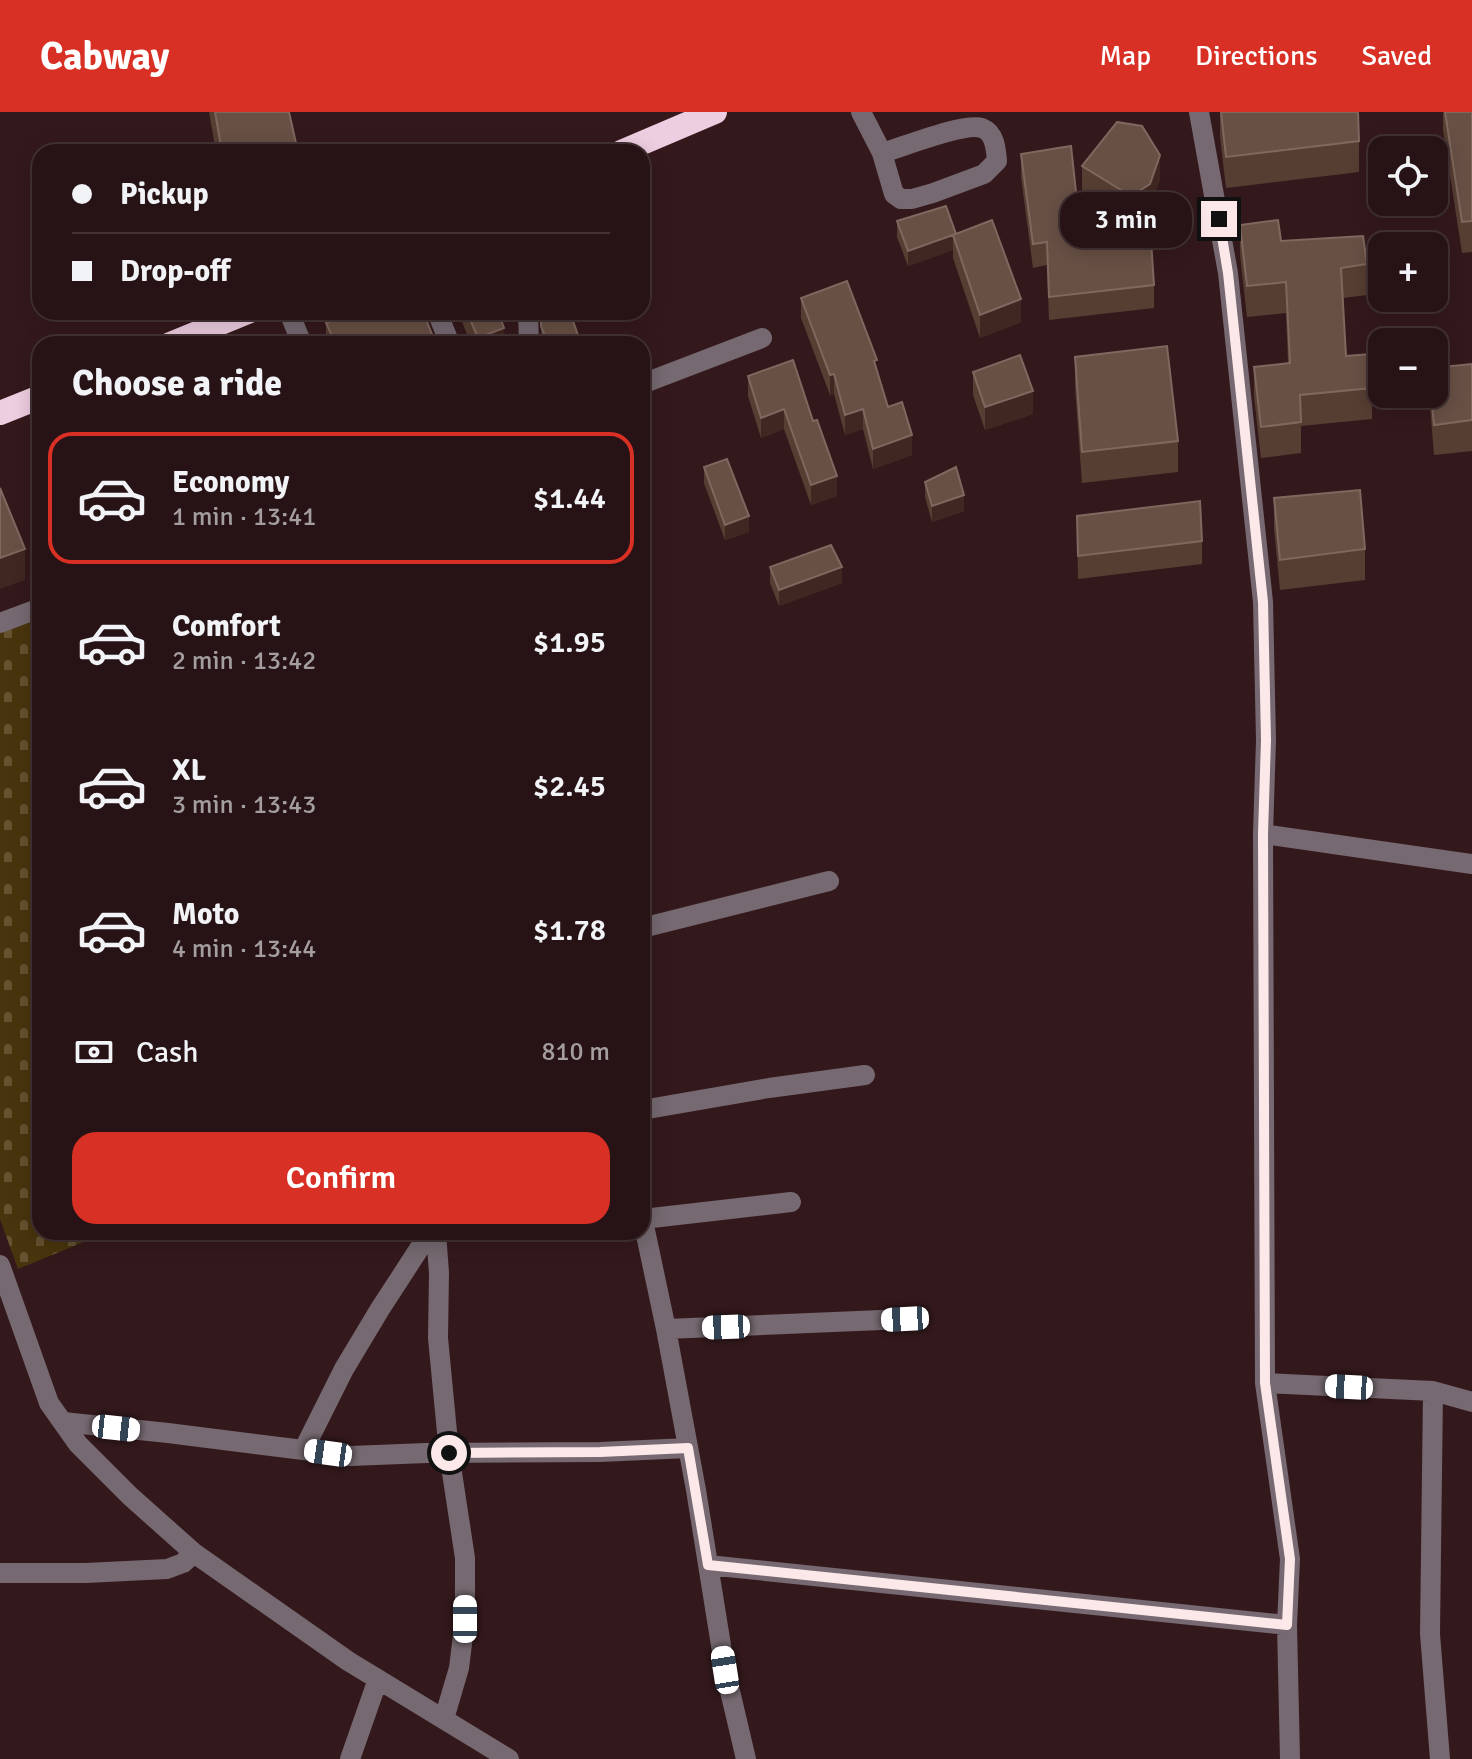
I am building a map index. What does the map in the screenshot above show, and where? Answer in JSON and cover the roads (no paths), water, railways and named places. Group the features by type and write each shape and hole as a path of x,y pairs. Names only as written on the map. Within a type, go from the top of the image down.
{"highway":[{"path":"640,144 715,112"},
{"path":"190,336 228,320"},
{"path":"0,413 32,400"}],"street":[{"path":"861,112 882,153 894,194 901,199 933,193 984,174 997,161 995,143 983,128 966,127 882,153"},
{"path":"1199,112 1228,273 1263,602 1266,740 1263,834 1265,1383 1290,1559 1287,1625 1290,1759"},
{"path":"650,381 762,338"},
{"path":"0,623 32,611"},
{"path":"1263,834 1472,864"},
{"path":"650,926 829,881"},
{"path":"650,1109 865,1075"},
{"path":"650,1216 791,1202"},
{"path":"304,1449 344,1369 427,1240"},
{"path":"434,1240 439,1273 438,1338 449,1453 465,1558 465,1619 459,1668 444,1719"},
{"path":"647,1240 688,1448 725,1670 746,1759"},
{"path":"0,1265 49,1403 78,1444 130,1496 194,1553 348,1661 509,1759"},
{"path":"666,1329 905,1319"},
{"path":"1265,1383 1433,1391 1472,1402"},
{"path":"1433,1391 1430,1634 1440,1759"},
{"path":"63,1422 351,1456 688,1448"},
{"path":"0,1573 167,1569 183,1563 194,1553"},
{"path":"708,1565 1287,1625"},
{"path":"350,1759 378,1679"}]}
